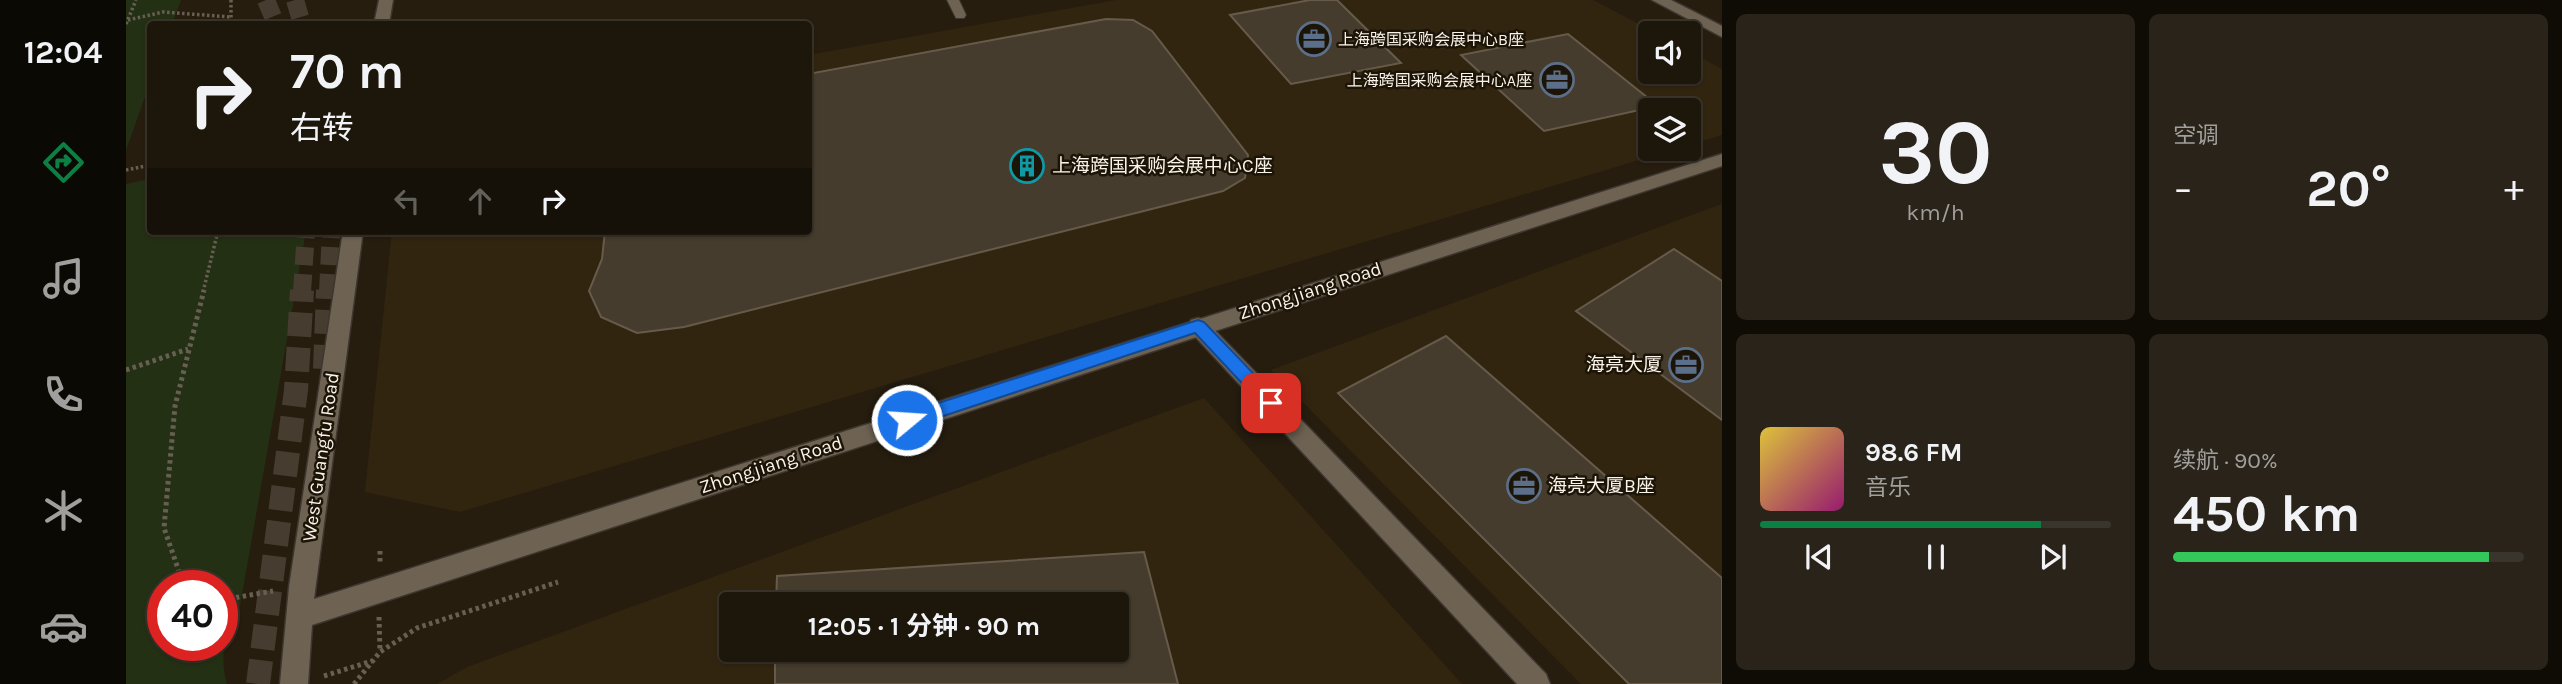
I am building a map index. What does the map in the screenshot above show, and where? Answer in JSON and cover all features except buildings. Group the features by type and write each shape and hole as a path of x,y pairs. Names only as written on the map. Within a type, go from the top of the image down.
{"street":[{"path":"382,21 386,0"},
{"path":"1659,0 1722,32"},
{"name":"Zhongjiang Road","path":"299,616 1722,160"},
{"name":"West Guangfu Road","path":"303,682 299,616 302,587 352,235"},
{"path":"1198,326 1531,681"}],"lane":[{"path":"953,0 960,15"}],"path":[{"path":"127,22 136,0"},
{"path":"231,0 231,21"},
{"path":"127,22 163,12 231,17"},
{"path":"126,170 147,166"},
{"path":"178,570 164,528 176,406 217,235"},
{"path":"126,370 189,349"},
{"path":"354,684 380,652 417,628 558,582"},
{"path":"238,597 302,587"},
{"path":"303,682 373,661"}],"shaded area":[{"path":"1116,0 1593,0 1638,24 1638,84 1701,84 1701,58 1722,69 1722,135 1701,141 1701,98 1638,98 1638,160 460,512 365,492 392,235 812,235 812,54"},
{"path":"1722,204 1722,684 1581,684 1271,370"},
{"path":"1204,398 1462,684 437,684 467,667"}],"green space":[{"path":"126,0 181,0 173,21 147,21 147,91 126,150"},
{"path":"147,180 147,235 305,235 240,606 238,610 238,570 147,570 147,661 224,661 227,684 126,684 126,184"}],"tunnel":[{"path":"266,0 275,21"},
{"path":"295,0 301,21"},
{"path":"302,292 306,235"},
{"path":"328,292 331,235"},
{"path":"258,684 296,390 302,290"},
{"path":"325,369 328,290"}],"place":[{"name":"上海跨国采购会展中心B座","path":"1314,39"},
{"name":"上海跨国采购会展中心A座","path":"1557,80"},
{"name":"上海跨国采购会展中心C座","path":"1027,166"},
{"name":"海亮大厦","path":"1686,365"},
{"name":"海亮大厦B座","path":"1524,486"}],"route":[{"path":"907,420 1198,326 1271,403"}]}
